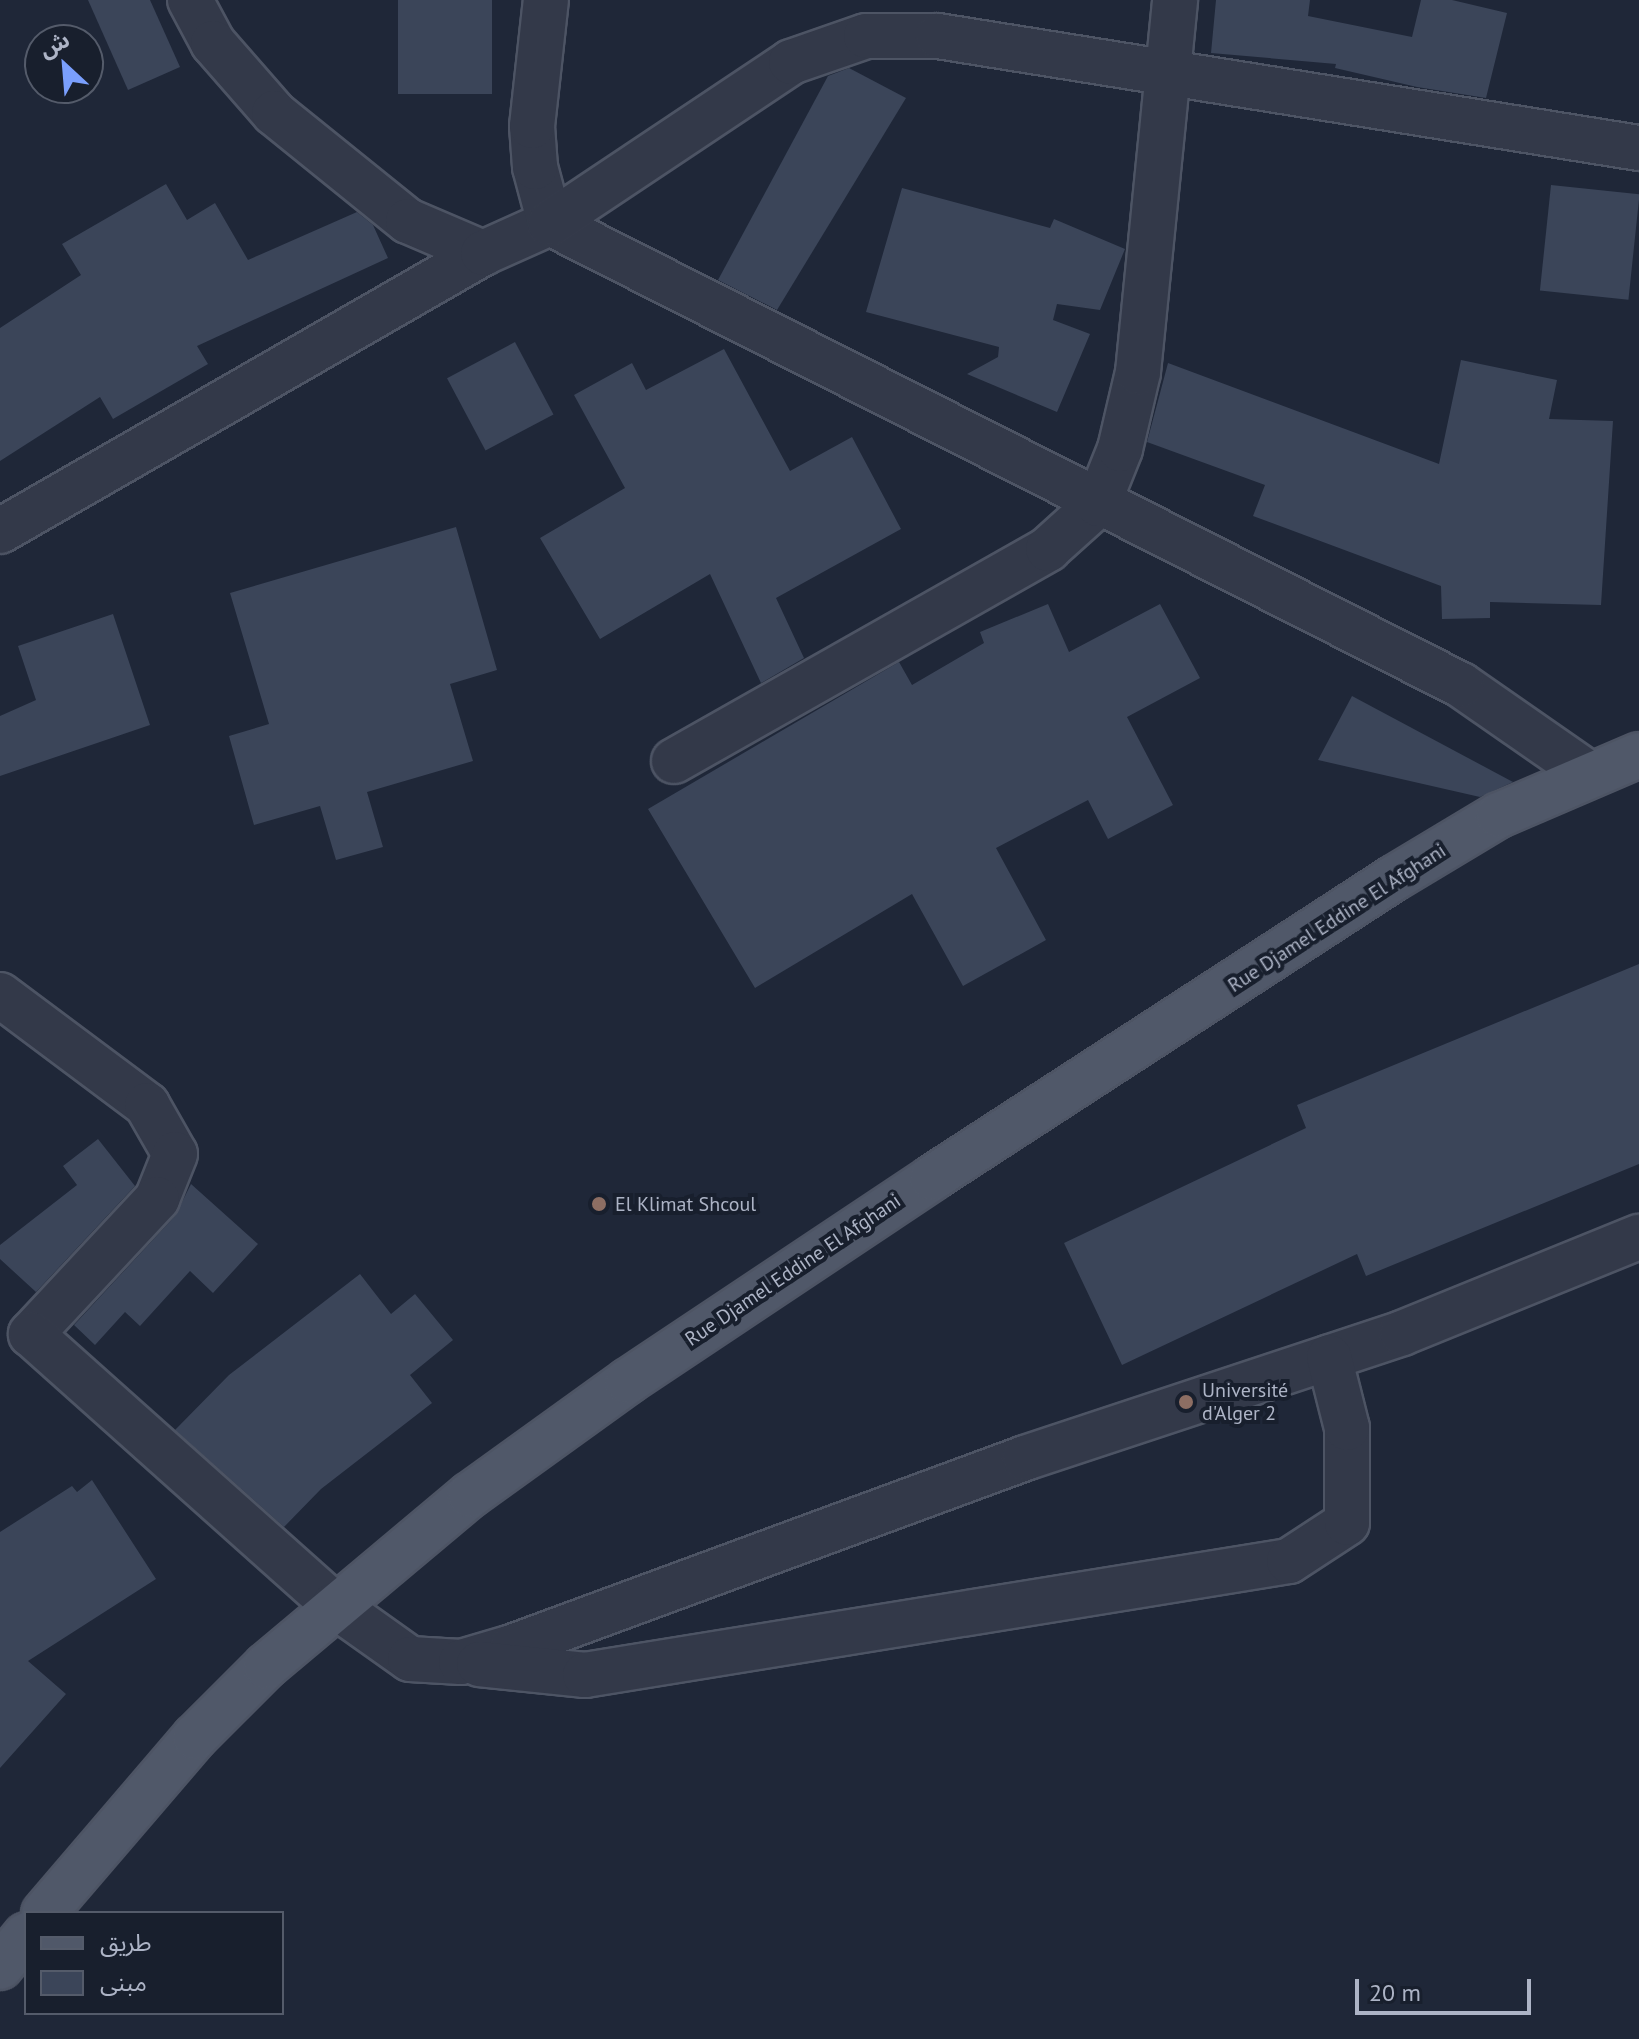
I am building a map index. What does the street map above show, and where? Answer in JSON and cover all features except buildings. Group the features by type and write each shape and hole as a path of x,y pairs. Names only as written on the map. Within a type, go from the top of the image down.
{"main road":[{"name":"Rue Djamel Eddine El Afghani","path":"46,1911 195,1737 334,1605 470,1495 628,1381 932,1178 1394,878 1499,815 1639,755"},
{"path":"0,1967 24,1937"}],"street":[{"path":"190,0 213,43 274,113 408,221 483,253"},
{"path":"546,0 532,126 535,167 550,223 1098,504 1461,685 1589,774"},
{"path":"674,761 1048,549 1069,536 1098,504 1120,449 1138,372 1164,72 1175,0"},
{"path":"0,531 483,253 550,223 791,62 866,36 938,36 1639,148"},
{"path":"0,995 147,1105 175,1154 157,1199 16,1343 334,1605 410,1659 585,1675 1289,1561 1347,1523 1347,1428 1329,1357"},
{"path":"461,1662 773,1553 1025,1458 1489,1300 1639,1237"}],"place":[{"name":"El Klimat Shcoul","path":"599,1204"},
{"name":"Université d'Alger 2","path":"1186,1402"}]}
